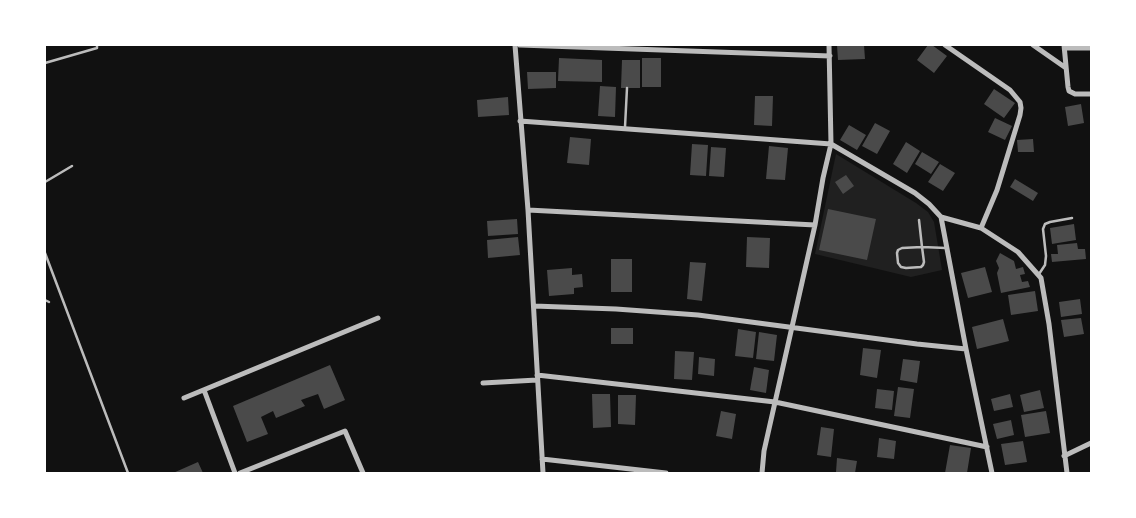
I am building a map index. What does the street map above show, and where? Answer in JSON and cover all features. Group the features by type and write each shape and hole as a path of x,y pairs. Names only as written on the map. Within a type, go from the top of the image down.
{"street":[{"path":"516,45 520,121 528,210 543,473"},
{"path":"520,45 830,56"},
{"path":"762,473 764,451 774,402 815,225 830,144 829,45"},
{"path":"945,45 1010,90 1020,102 1020,116 997,190 982,228"},
{"path":"1033,45 1066,68"},
{"path":"1091,48 1065,47 1069,91 1075,94 1091,94"},
{"path":"520,121 830,144 915,193 929,204 940,217 992,473"},
{"path":"528,210 815,225"},
{"path":"940,217 982,228 1018,252 1041,278 1050,324 1067,473"},
{"path":"534,306 698,315 966,349"},
{"path":"184,398 378,318"},
{"path":"483,383 537,378 774,402 987,447"},
{"path":"204,390 236,473"},
{"path":"240,473 346,431 363,473"},
{"path":"1064,456 1091,443"},
{"path":"542,459 666,473"}],"lane":[{"path":"45,63 97,48 97,45"},
{"path":"624,129 627,88"},
{"path":"45,182 72,166"},
{"path":"1038,275 1045,265 1043,229 1045,224 1072,218"},
{"path":"919,220 922,247 924,262 923,265 921,268 906,268 898,264 897,253 902,248 922,247 946,248"},
{"path":"45,253 128,473"},
{"path":"45,300 49,302"}],"shaded area":[{"path":"836,154 928,212 934,222 942,270 911,277 815,254"}],"building":[{"path":"837,45 864,45 865,59 838,60"},
{"path":"928,45 932,45 947,56 934,73 917,60"},
{"path":"559,58 602,60 602,82 558,81"},
{"path":"642,58 661,58 661,87 642,87"},
{"path":"622,60 640,60 640,88 621,88"},
{"path":"527,72 556,72 556,88 528,89"},
{"path":"600,86 616,87 615,117 598,116"},
{"path":"994,89 1015,103 1004,118 984,104"},
{"path":"755,96 773,96 772,126 754,125"},
{"path":"508,97 509,115 478,117 477,100"},
{"path":"1081,104 1084,123 1068,126 1065,107"},
{"path":"995,118 1012,126 1005,140 988,132"},
{"path":"875,123 890,131 877,154 862,146"},
{"path":"849,125 866,135 857,150 840,140"},
{"path":"570,137 591,139 589,165 567,163"},
{"path":"1033,139 1034,152 1018,152 1017,140"},
{"path":"906,142 920,151 907,173 893,164"},
{"path":"692,144 708,145 706,176 690,175"},
{"path":"769,146 788,148 785,180 766,179"},
{"path":"711,147 726,148 724,177 709,176"},
{"path":"922,152 939,162 931,174 915,164"},
{"path":"940,164 955,173 943,191 928,182"},
{"path":"846,175 854,186 843,194 835,182"},
{"path":"1015,179 1038,193 1033,201 1010,187"},
{"path":"828,209 876,219 867,260 819,250"},
{"path":"517,219 518,234 488,236 487,221"},
{"path":"1074,224 1076,240 1052,244 1050,228"},
{"path":"518,237 520,255 488,258 487,240"},
{"path":"747,237 770,238 769,268 746,267"},
{"path":"1077,243 1078,249 1085,249 1086,259 1052,262 1051,254 1058,254 1057,245"},
{"path":"1000,253 1014,261 1016,269 1023,267 1025,274 1020,275 1022,282 1028,281 1030,287 1001,293 997,273 999,268 996,261"},
{"path":"611,259 632,259 632,292 611,292"},
{"path":"690,262 706,263 702,301 687,299"},
{"path":"985,267 992,292 968,298 961,273"},
{"path":"572,268 572,275 582,274 583,287 574,288 574,294 549,296 547,270"},
{"path":"1035,291 1038,311 1011,315 1008,295"},
{"path":"1080,299 1082,314 1061,317 1059,302"},
{"path":"1081,318 1084,334 1064,337 1061,320"},
{"path":"1003,319 1009,341 977,349 972,327"},
{"path":"611,328 633,328 633,344 611,344"},
{"path":"738,329 756,332 753,358 735,356"},
{"path":"759,332 777,335 774,361 756,359"},
{"path":"863,348 881,350 877,378 860,375"},
{"path":"675,351 694,352 692,380 674,379"},
{"path":"699,357 715,359 714,376 698,374"},
{"path":"903,359 920,361 917,383 900,380"},
{"path":"330,365 345,400 324,409 318,394 301,400 305,406 276,418 273,411 261,417 268,434 247,442 233,406"},
{"path":"754,367 769,370 766,393 750,390"},
{"path":"898,387 914,389 910,418 894,416"},
{"path":"877,389 894,391 892,410 875,408"},
{"path":"1040,390 1044,408 1024,412 1020,395"},
{"path":"592,394 610,394 611,427 593,428"},
{"path":"1010,394 1013,407 994,411 991,399"},
{"path":"618,395 636,395 635,425 618,424"},
{"path":"721,411 736,414 732,439 716,436"},
{"path":"1046,411 1050,433 1025,437 1021,415"},
{"path":"1011,420 1014,435 997,439 993,424"},
{"path":"821,427 834,429 831,457 817,455"},
{"path":"879,438 896,441 894,459 877,457"},
{"path":"1023,441 1027,462 1005,465 1001,444"},
{"path":"950,445 971,448 967,473 945,473"},
{"path":"837,458 857,461 855,473 836,472"},
{"path":"198,462 203,473 173,473"}]}
